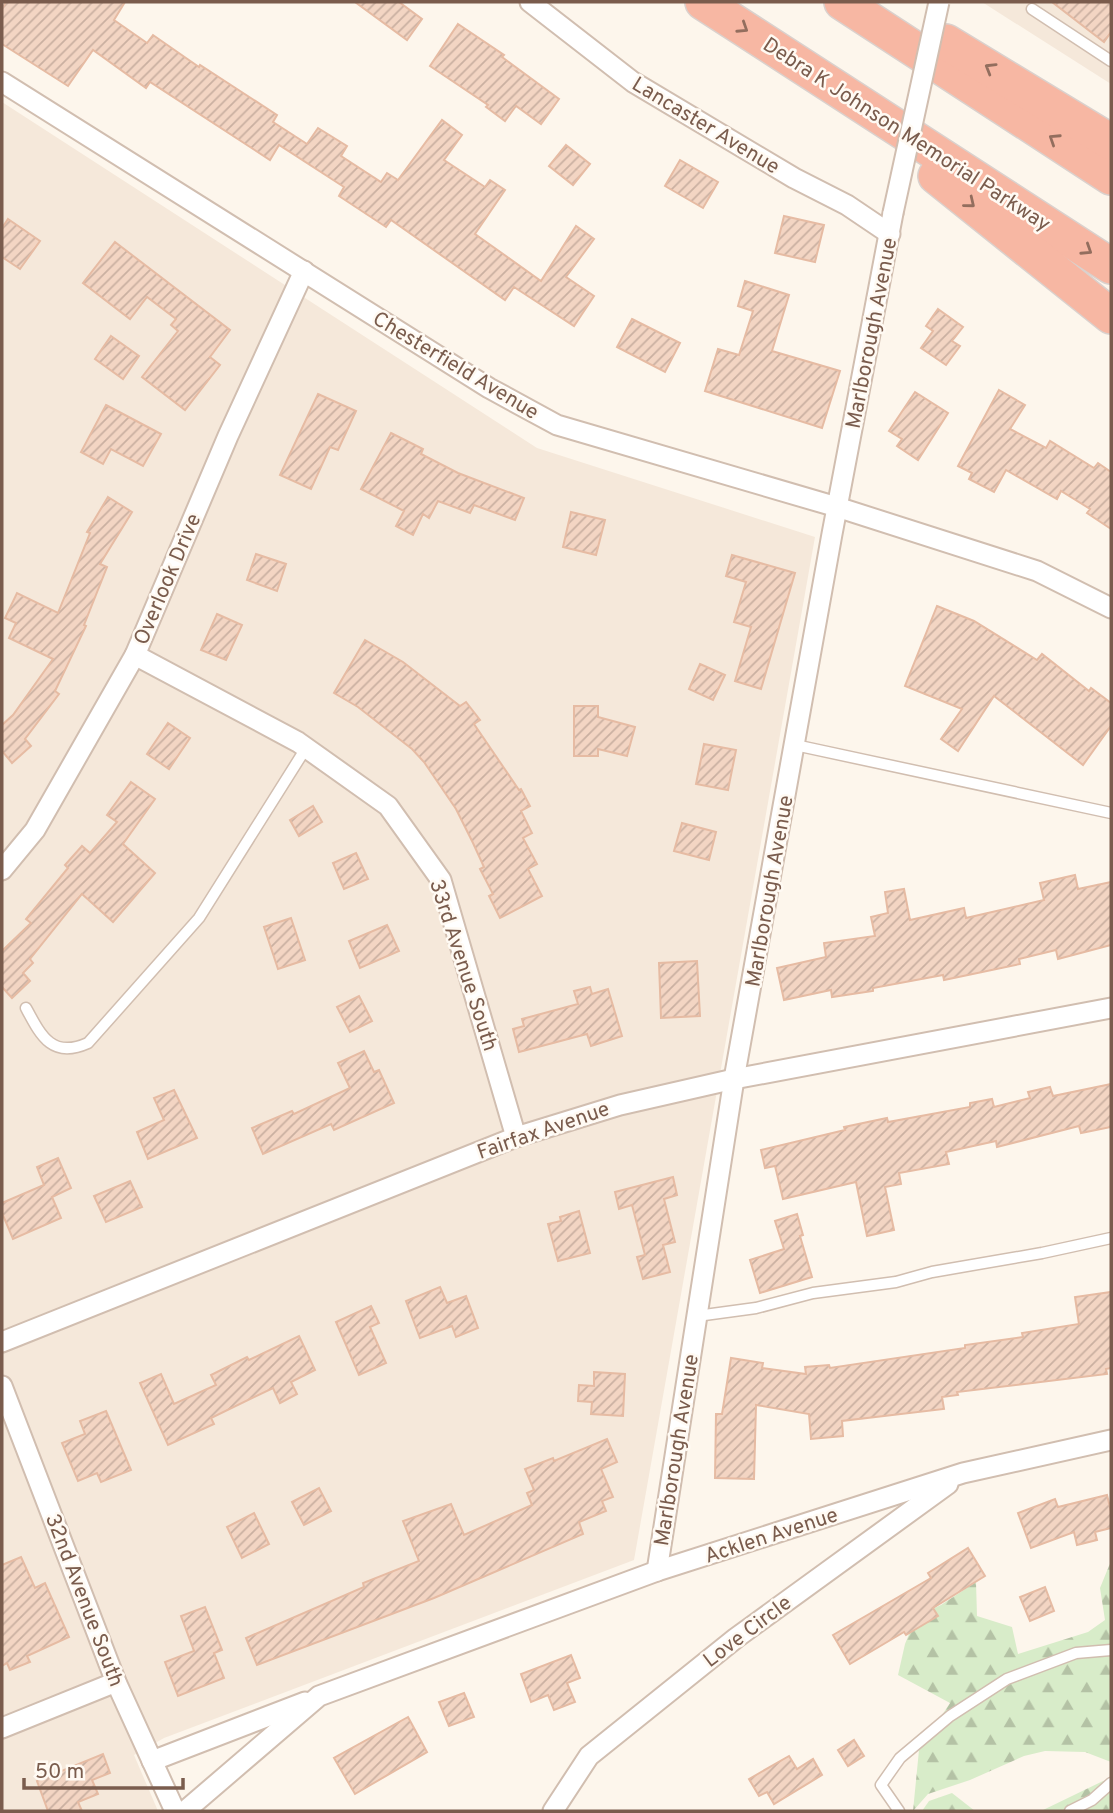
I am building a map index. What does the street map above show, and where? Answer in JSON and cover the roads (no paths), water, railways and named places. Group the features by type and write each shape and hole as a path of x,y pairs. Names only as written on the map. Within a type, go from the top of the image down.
{"highway":[{"name":"Debra K Johnson Memorial Parkway","path":"703,2 1111,265"},
{"path":"842,2 1111,177"},
{"path":"879,2 1111,142"},
{"path":"783,53 1111,316"}],"street":[{"name":"Lancaster Avenue","path":"530,2 633,82 794,178 848,205 890,234"},
{"name":"Marlborough Avenue","path":"657,1571 734,1079 837,507 893,214 939,2"},
{"name":"Chesterfield Avenue","path":"2,82 489,388 558,425 837,507 1037,571 1111,608"},
{"name":"Overlook Drive","path":"2,870 35,830 135,655 228,436 304,271"},
{"name":"33rd Avenue South","path":"135,655 306,748 388,806 441,880 516,1137"},
{"name":"Fairfax Avenue","path":"2,1342 516,1137 620,1105 734,1079 1111,1008"},
{"name":"32nd Avenue South","path":"2,1386 116,1682 175,1811"},
{"name":"Acklen Avenue","path":"152,1762 319,1696 657,1571 963,1473 1111,1440"},
{"name":"Love Circle","path":"553,1811 589,1756 736,1638 963,1473"},
{"path":"2,1728 116,1682"},
{"name":"Acklen Avenue","path":"185,1811 319,1696"}],"lane":[{"path":"1032,9 1111,61"},
{"path":"795,745 1111,813"},
{"path":"26,1008 38,1031 49,1043 67,1050 88,1044 199,918 306,748"},
{"path":"697,1316 756,1308 813,1293 896,1282 932,1272 1111,1238"},
{"path":"899,1811 881,1785 900,1758 950,1716 1007,1679 1076,1653 1111,1650"},
{"path":"1070,1811 1092,1800 1111,1783"}]}
